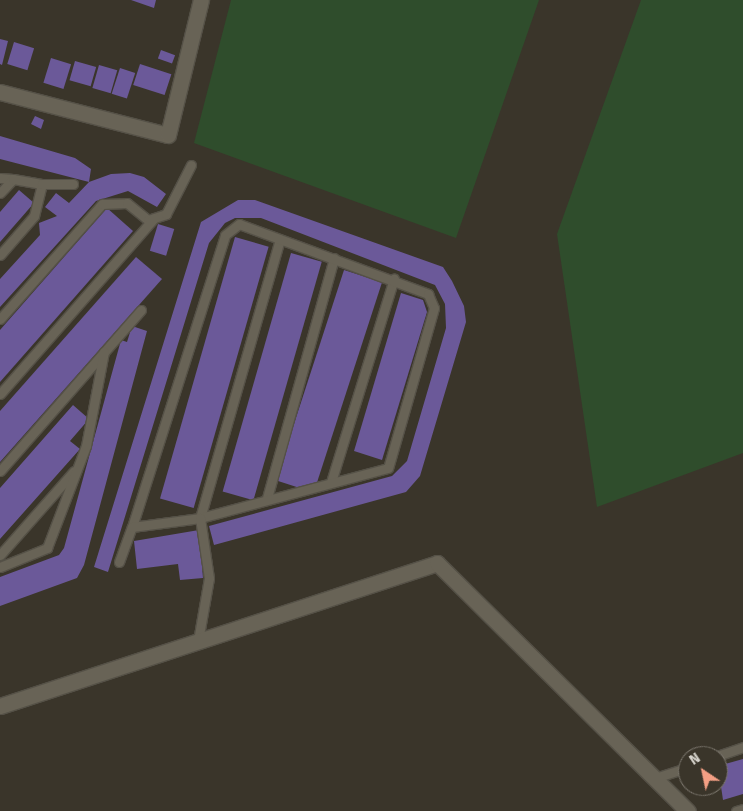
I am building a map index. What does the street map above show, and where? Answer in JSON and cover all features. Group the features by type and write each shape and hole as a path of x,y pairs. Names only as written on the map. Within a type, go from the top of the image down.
{"street":[{"path":"0,92 168,135 201,0"},
{"path":"0,706 437,563 688,811"}],"lane":[{"path":"0,319 102,204 127,204 148,220 166,214 191,164"},
{"path":"0,178 42,184 74,184"},
{"path":"0,193 13,179"},
{"path":"0,255 34,216 42,184"},
{"path":"0,394 154,218"},
{"path":"119,562 132,527 225,235 238,224 394,279 428,294 434,308 388,468 267,498 200,518 132,527"},
{"path":"198,641 209,578 200,518 280,239"},
{"path":"267,498 334,258"},
{"path":"331,482 394,279"},
{"path":"0,471 141,310"},
{"path":"0,567 47,548 78,466 104,352"},
{"path":"0,555 78,466"},
{"path":"728,752 743,747"},
{"path":"655,778 678,770"},
{"path":"736,811 743,809"}],"green space":[{"path":"231,0 539,0 456,238 194,143"},
{"path":"641,0 743,0 743,453 597,507 557,234"}],"building":[{"path":"131,0 156,0 154,8"},
{"path":"0,39 8,41 2,65 0,64"},
{"path":"14,42 34,48 27,70 7,64"},
{"path":"161,50 175,55 172,64 158,58"},
{"path":"51,58 71,64 63,89 43,83"},
{"path":"75,61 96,67 91,86 69,80"},
{"path":"140,64 171,74 165,95 133,85"},
{"path":"99,65 117,70 111,93 92,88"},
{"path":"120,68 135,73 127,99 112,94"},
{"path":"35,116 44,120 41,129 31,124"},
{"path":"0,136 75,158 91,169 89,182 0,159"},
{"path":"130,173 144,177 166,194 157,207 128,191 96,201 0,307 0,279 40,235 39,223 57,216 45,207 56,193 69,203 89,182 111,174"},
{"path":"19,190 34,203 0,242 0,212"},
{"path":"238,200 255,200 443,267 464,306 466,322 420,476 406,492 214,545 209,526 392,476 407,461 446,328 445,304 435,285 261,218 235,218 225,223 209,243 108,572 94,567 201,222"},
{"path":"107,208 133,231 0,382 0,330"},
{"path":"158,224 174,229 166,256 150,251"},
{"path":"235,237 269,247 194,508 160,498"},
{"path":"291,253 322,262 253,500 223,491"},
{"path":"136,257 162,279 0,462 0,411"},
{"path":"344,270 382,282 314,493 276,480"},
{"path":"401,293 423,300 427,312 382,460 354,451"},
{"path":"132,326 147,331 84,565 77,578 0,606 0,577 59,555 64,548 121,340 127,342"},
{"path":"73,405 89,419 70,441 80,449 0,539 0,488"},
{"path":"199,530 203,578 180,580 178,564 137,569 134,541"},
{"path":"743,759 743,794 723,800 722,796 728,796 728,763"}]}
